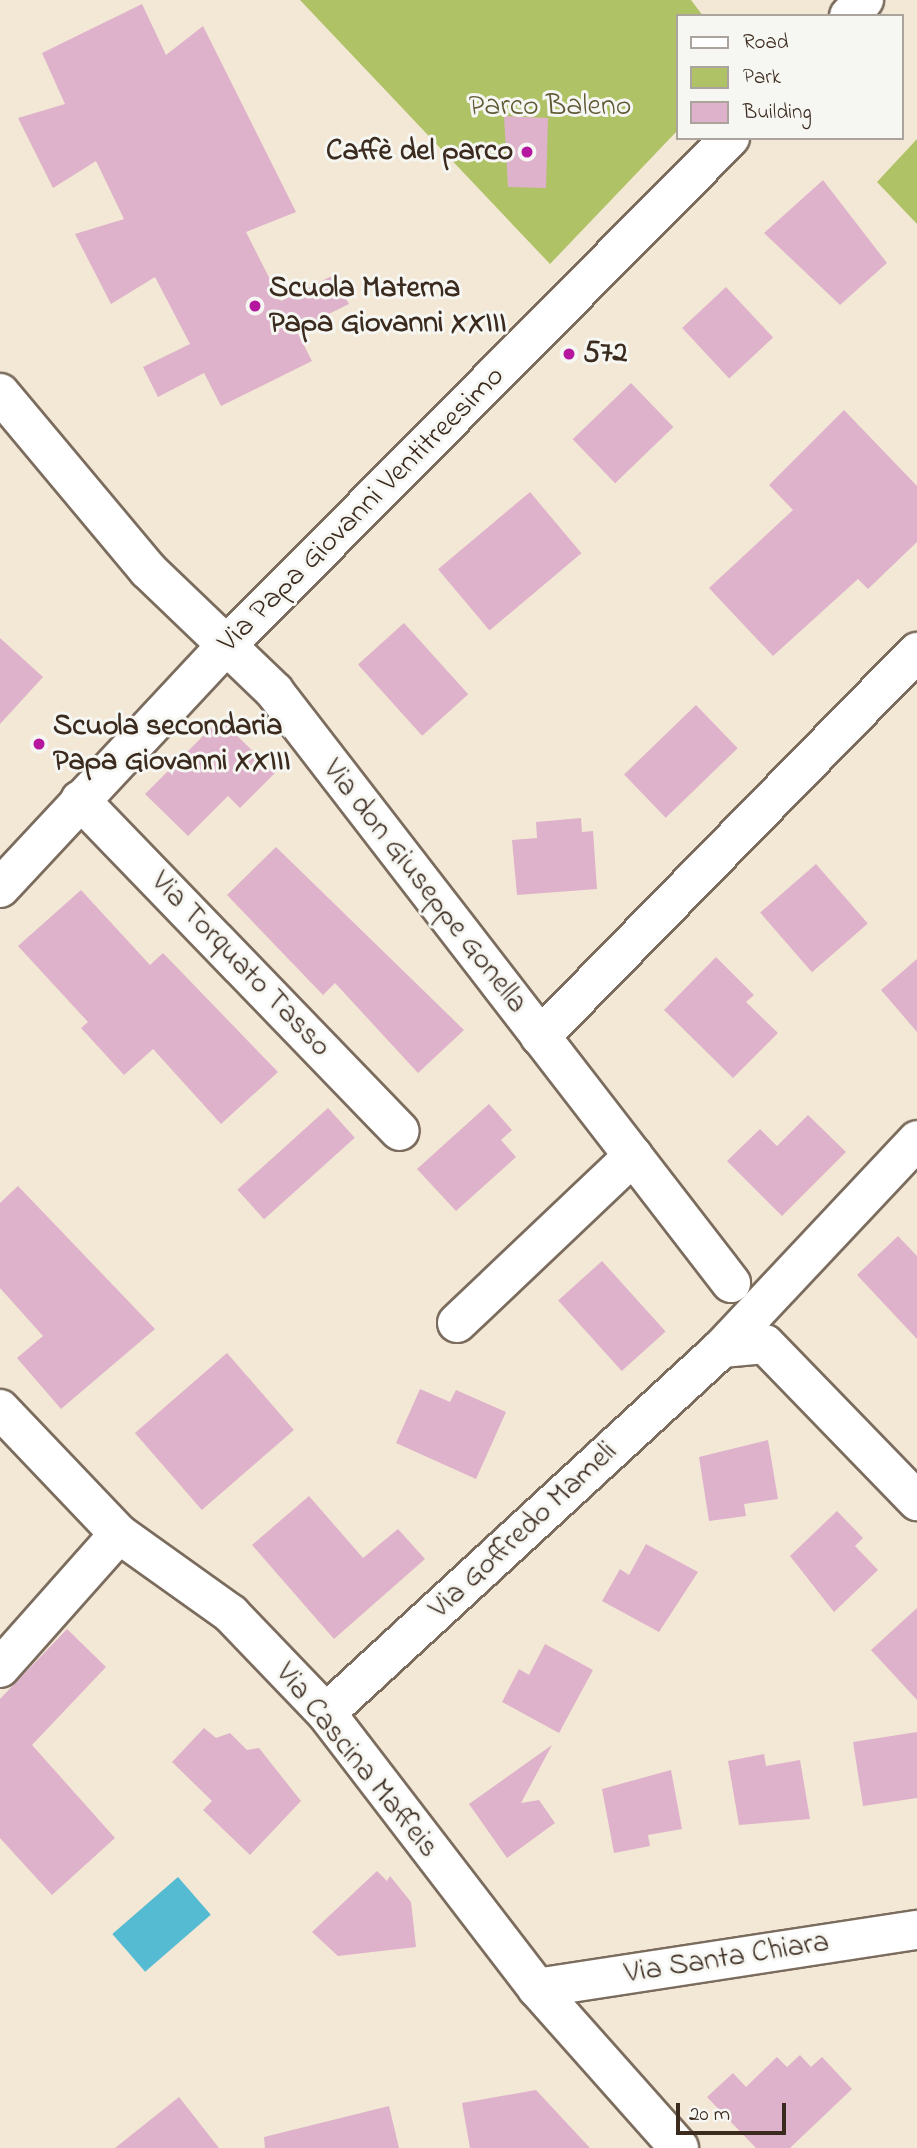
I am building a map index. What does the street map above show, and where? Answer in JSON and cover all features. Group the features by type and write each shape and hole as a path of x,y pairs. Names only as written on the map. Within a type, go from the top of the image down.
{"street":[{"path":"851,14 864,0"},
{"name":"Via Papa Giovanni Ventitreesimo","path":"0,888 225,647 728,140"},
{"name":"Via don Giuseppe Gonella","path":"0,393 148,570 225,647 274,691 730,1283"},
{"name":"Via don Giuseppe Gonella","path":"540,1037 917,652"},
{"name":"Via Torquato Tasso","path":"80,800 400,1130"},
{"name":"Via Goffredo Mameli","path":"326,1713 722,1348 917,1140"},
{"path":"457,1323 633,1156"},
{"path":"722,1348 765,1344 917,1501"},
{"name":"Via Cascina Maffeis","path":"0,1409 120,1534 231,1614 326,1713 537,1988 679,2148"},
{"path":"0,1668 120,1534"},
{"name":"Via Santa Chiara","path":"537,1988 917,1930"}],"green space":[{"name":"Parco Baleno","path":"300,0 691,0 702,14 676,14 676,132 550,264"},
{"path":"917,139 917,224 877,182"}],"water":[{"path":"178,1877 211,1915 145,1972 112,1934"}],"building":[{"path":"142,4 166,55 203,26 296,212 246,232 281,301 334,275 349,304 296,330 312,361 221,406 204,373 158,397 143,367 190,344 155,277 111,304 75,234 124,219 96,161 53,188 18,118 65,104 42,53"},
{"name":"Caffè del parco","path":"504,116 548,118 546,188 508,187"},
{"path":"823,180 887,263 840,305 764,233"},
{"path":"726,287 773,337 729,378 682,328"},
{"path":"631,383 673,427 615,483 573,439"},
{"path":"844,410 917,486 917,542 868,589 858,579 773,656 709,588 793,510 769,485"},
{"path":"530,492 581,553 489,630 438,569"},
{"path":"404,623 468,694 422,736 358,664"},
{"path":"0,638 43,677 0,724"},
{"path":"696,705 738,748 666,818 624,774"},
{"path":"220,719 275,773 240,808 228,796 188,836 145,794"},
{"path":"581,818 582,832 593,831 597,889 517,895 512,840 537,838 536,822"},
{"path":"276,847 464,1030 418,1073 335,983 323,995 227,895"},
{"path":"816,864 868,924 812,972 760,913"},
{"path":"81,890 150,965 163,953 278,1072 221,1124 153,1049 124,1075 81,1028 88,1022 18,946"},
{"path":"716,957 754,995 746,1002 778,1033 733,1078 664,1010"},
{"path":"917,959 917,1032 881,990"},
{"path":"489,1104 512,1130 501,1140 516,1157 456,1211 417,1169"},
{"path":"328,1108 355,1138 264,1219 237,1190"},
{"path":"808,1115 846,1152 782,1216 727,1161 760,1129 777,1146"},
{"path":"18,1186 155,1329 61,1409 17,1358 43,1336 0,1288 0,1203"},
{"path":"898,1236 917,1256 917,1339 857,1275"},
{"path":"602,1261 666,1332 622,1371 558,1300"},
{"path":"227,1353 294,1430 202,1510 135,1433"},
{"path":"420,1389 450,1402 456,1390 506,1412 476,1479 396,1443"},
{"path":"768,1440 778,1499 744,1504 746,1516 709,1521 699,1457"},
{"path":"309,1496 363,1558 398,1529 425,1559 334,1639 252,1545"},
{"path":"837,1511 863,1538 855,1546 878,1570 834,1612 790,1556"},
{"path":"646,1544 698,1572 659,1632 602,1601 620,1569 629,1575"},
{"path":"917,1608 917,1700 871,1650"},
{"path":"67,1629 106,1667 32,1745 115,1838 52,1895 0,1838 0,1699"},
{"path":"545,1644 593,1670 559,1733 502,1702 519,1669 529,1675"},
{"path":"204,1728 216,1738 230,1733 247,1750 259,1748 301,1801 250,1855 203,1810 212,1801 172,1762"},
{"path":"917,1732 917,1798 863,1806 853,1742"},
{"path":"552,1745 521,1803 539,1800 555,1823 507,1858 469,1804"},
{"path":"764,1754 766,1766 800,1760 810,1819 739,1825 728,1761"},
{"path":"671,1770 682,1829 648,1835 650,1846 614,1853 602,1789"},
{"path":"377,1871 387,1881 390,1876 411,1902 416,1947 338,1956 312,1932"},
{"path":"800,2055 811,2067 822,2057 852,2089 790,2148 756,2148 707,2097 733,2073 746,2087 777,2057 787,2067"},
{"path":"536,2090 590,2148 470,2148 462,2103"},
{"path":"179,2097 219,2148 115,2148"},
{"path":"389,2106 399,2148 265,2148 264,2137"}],"place":[{"name":"Caffè del parco","path":"527,152"},
{"name":"Scuola Materna Papa Giovanni XXIII","path":"255,306"},
{"name":"572","path":"569,354"},
{"name":"Scuola secondaria Papa Giovanni XXIII","path":"39,744"}]}
